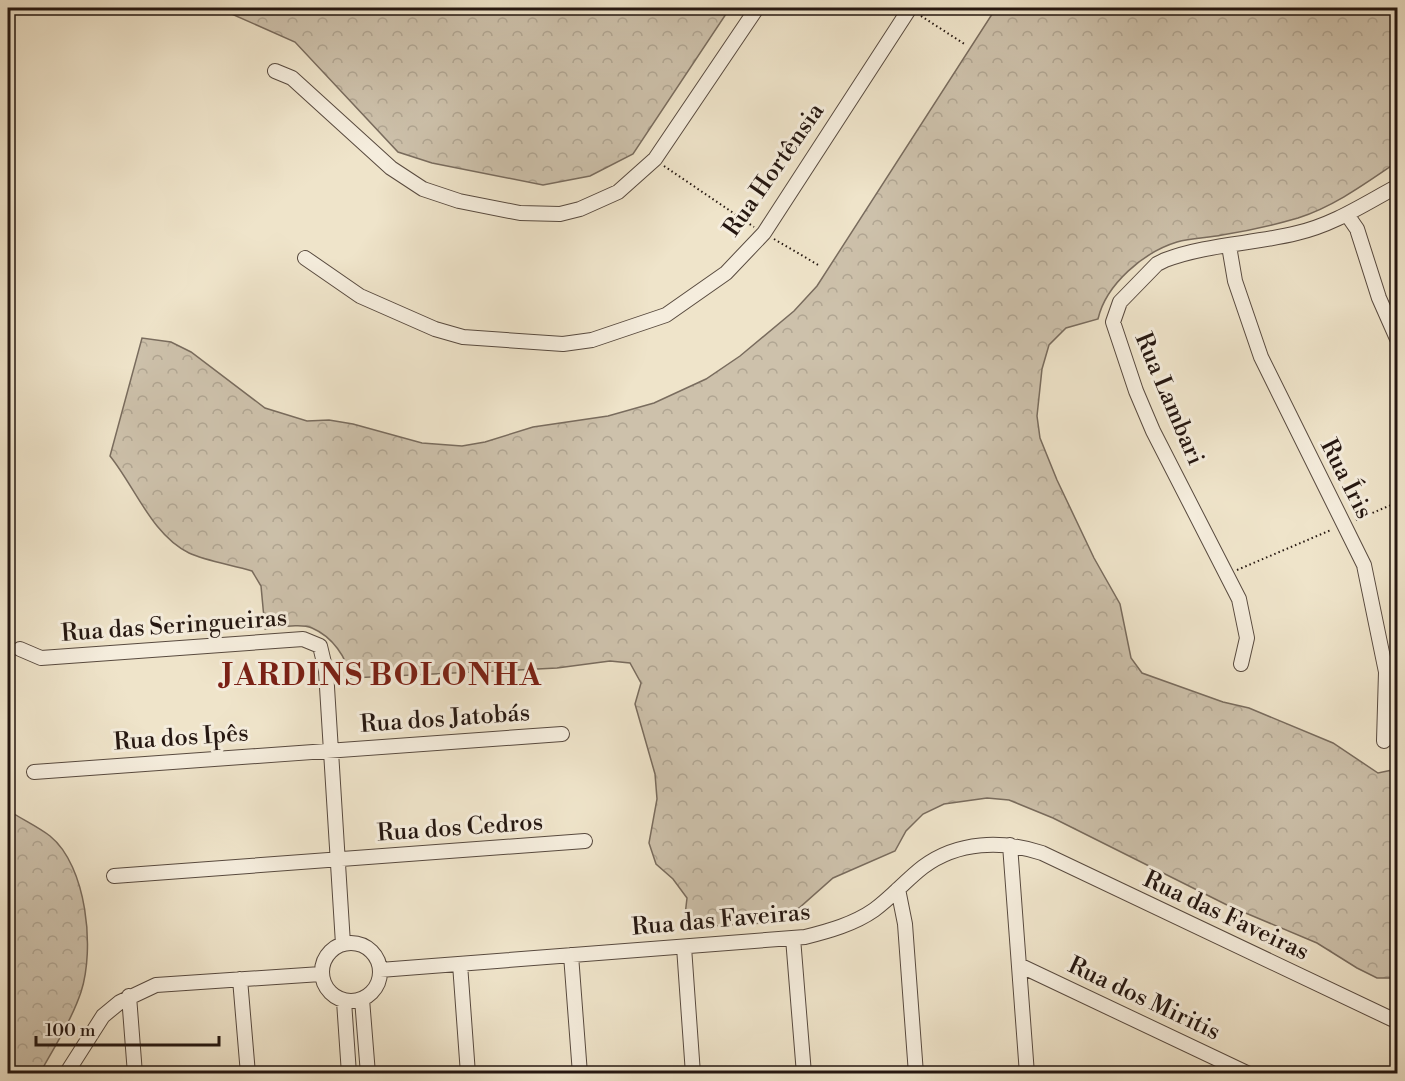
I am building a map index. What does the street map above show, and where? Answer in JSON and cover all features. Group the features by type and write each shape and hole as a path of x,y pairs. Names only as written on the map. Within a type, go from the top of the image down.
{"street":[{"path":"275,71 292,78 409,182 459,201 520,213 560,214 580,210 618,192 655,159 757,8"},
{"name":"Rua Hortênsia","path":"305,258 360,296 435,329 463,337 563,344 592,340 666,315 726,273 764,233 908,8"},
{"name":"Rua Lambari","path":"1241,664 1247,638 1239,599 1153,431 1136,391 1113,322 1120,302 1157,264 1177,256 1295,234 1348,216 1398,186"},
{"path":"1348,216 1357,229 1379,298 1398,341"},
{"name":"Rua Íris","path":"1229,246 1235,281 1261,357 1364,565 1386,672 1384,741"},
{"name":"Rua das Seringueiras","path":"20,649 41,658 303,639 311,640 320,646 324,656 343,944"},
{"name":"Rua dos Jatobás","path":"331,749 562,734"},
{"name":"Rua dos Ipês","path":"34,772 331,749"},
{"name":"Rua dos Cedros","path":"114,876 585,841"},
{"name":"Rua das Faveiras","path":"380,969 793,938 825,932 871,912 922,868 953,852 984,845 1010,845 1042,853 1398,1022"},
{"path":"1010,845 1027,1074"},
{"path":"898,889 905,924 916,1074"},
{"path":"793,938 804,1074"},
{"path":"343,944 363,945 371,951 380,969 375,987 362,999 344,1000 328,991 321,974 327,955 343,944"},
{"path":"684,947 693,1074"},
{"path":"571,955 580,1074"},
{"path":"460,964 468,1074"},
{"name":"Rua dos Miritis","path":"1019,965 1249,1074"},
{"path":"66,1074 104,1016 129,996 156,985 321,974"},
{"path":"240,979 248,1074"},
{"path":"129,996 135,1074"},
{"path":"362,999 368,1074"},
{"path":"344,1000 349,1074"}],"path":[{"path":"908,8 966,45"},
{"path":"655,159 764,233 820,266"},
{"path":"1227,574 1398,502"}],"green space":[{"path":"218,8 730,8 633,154 590,176 543,185 432,163 398,152 295,42"},
{"path":"996,8 1397,8 1397,162 1350,193 1312,213 1251,230 1177,242 1152,253 1128,271 1118,282 1102,306 1098,319 1066,328 1049,345 1042,369 1037,416 1040,438 1057,480 1094,558 1120,604 1131,658 1142,673 1223,702 1249,708 1333,743 1378,773 1397,769 1397,978 1377,978 1317,943 1229,906 1053,818 1009,800 987,798 944,804 923,814 906,831 895,851 833,878 799,908 766,923 696,927 684,924 687,898 673,879 656,864 649,843 657,799 655,774 635,704 641,683 630,663 610,661 557,668 351,678 338,648 320,632 301,626 265,629 261,586 252,571 196,556 176,545 154,523 110,456 142,338 171,342 191,352 265,408 307,421 329,420 353,424 422,443 462,446 485,442 533,427 608,416 654,403 706,379 740,356 794,311 817,286"},
{"path":"8,810 50,836 63,850 80,887 85,909 87,954 81,992 68,1023 40,1073 8,1073"}],"district":[{"name":"JARDINS BOLONHA","path":"382,676"}]}
